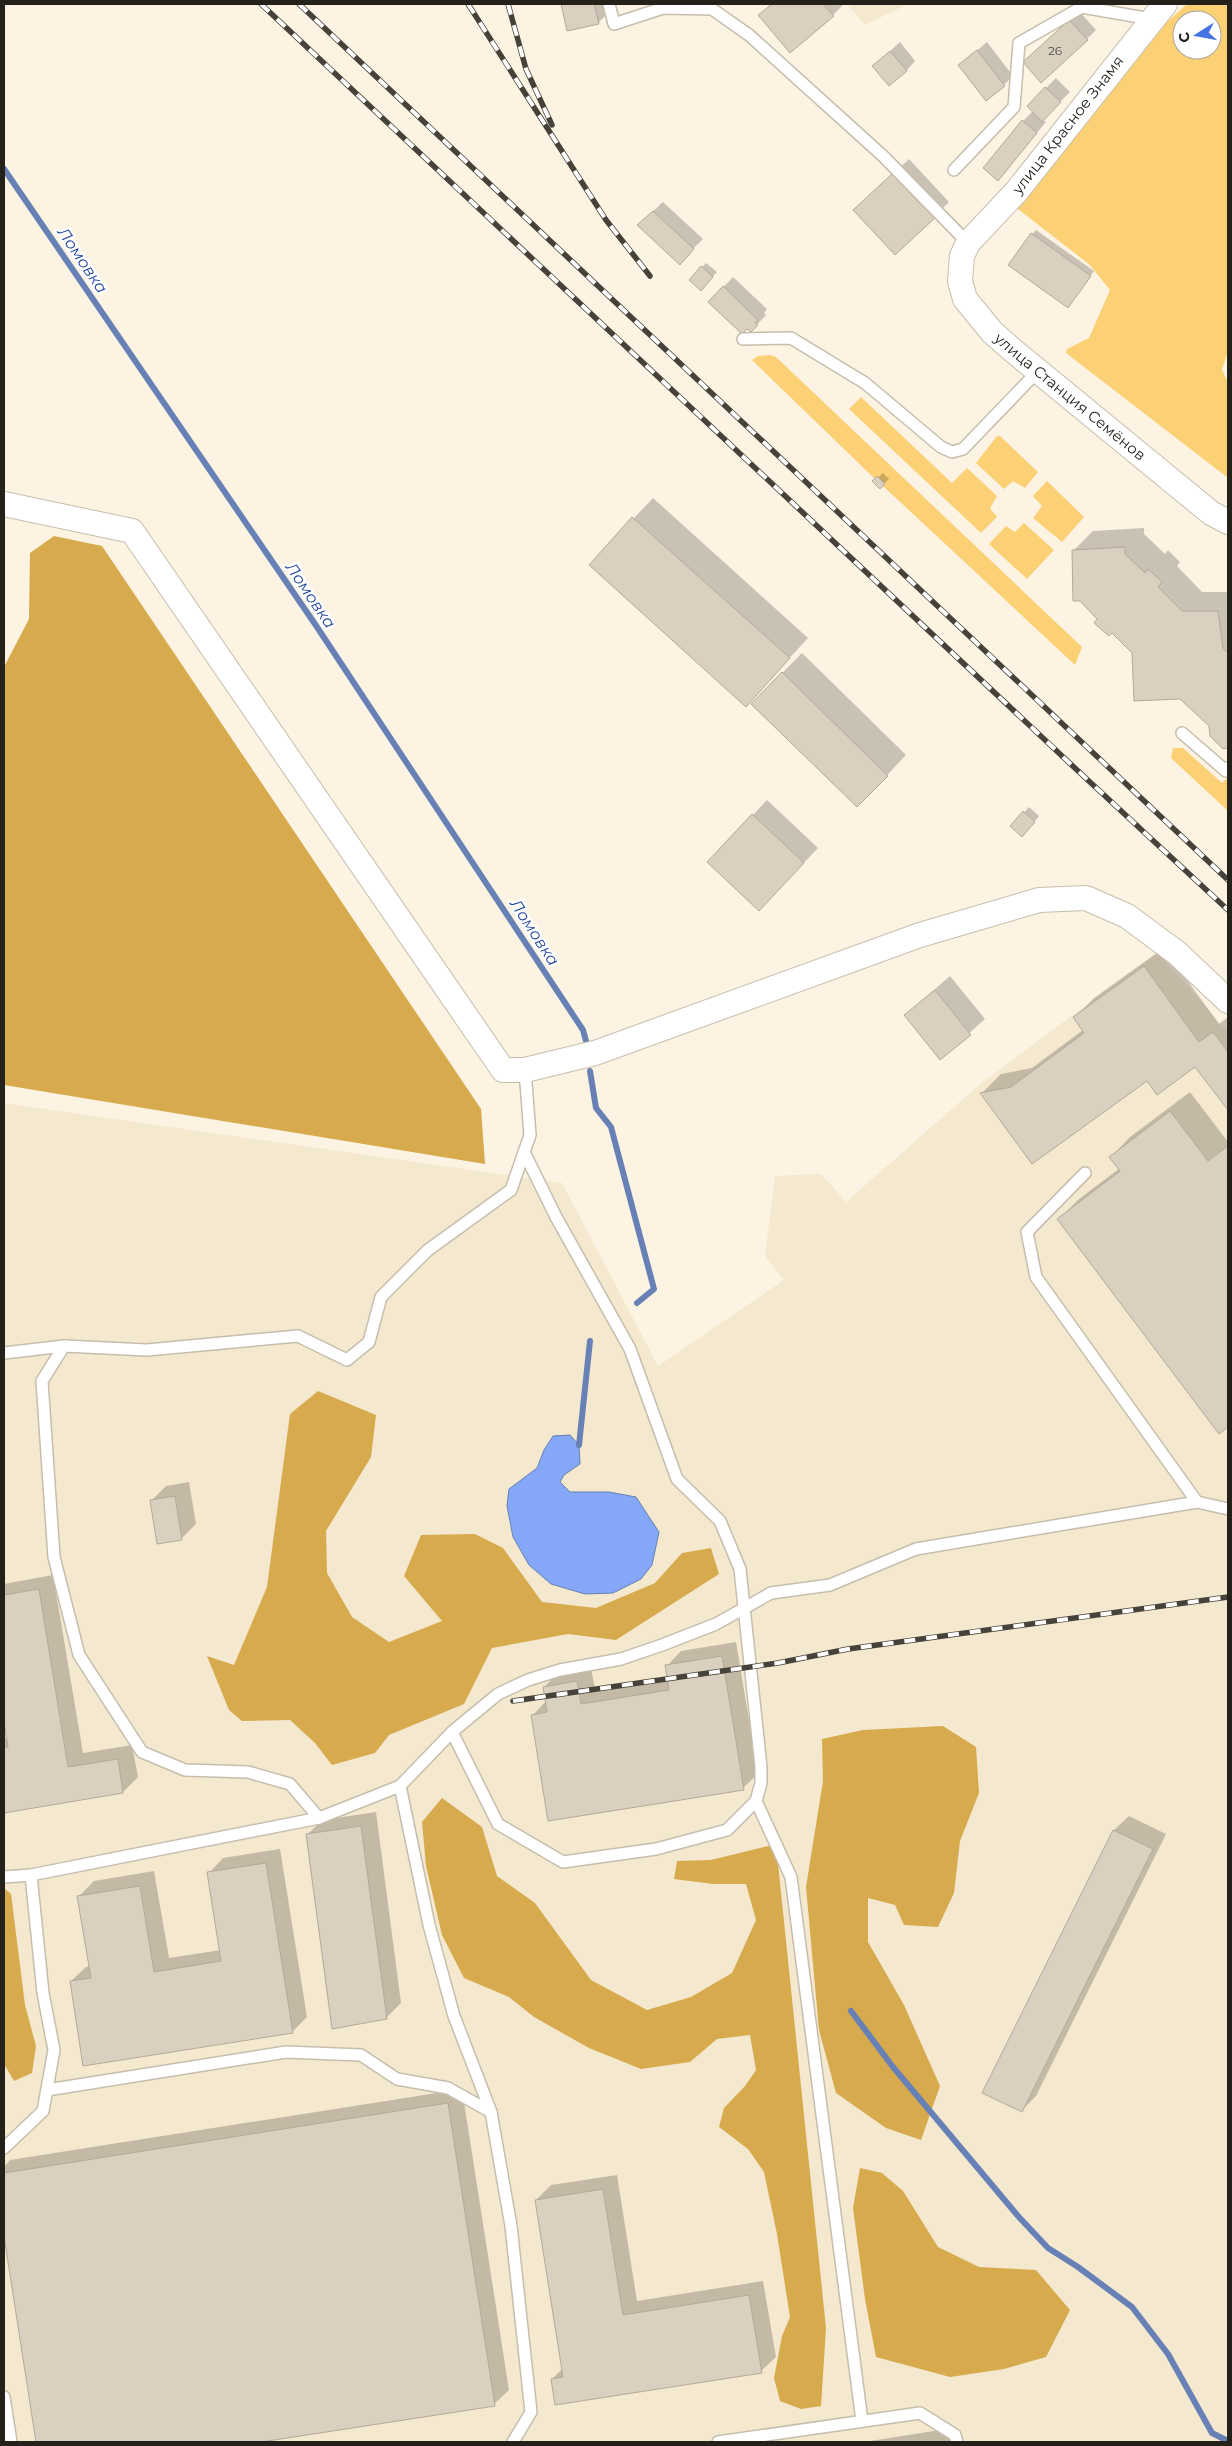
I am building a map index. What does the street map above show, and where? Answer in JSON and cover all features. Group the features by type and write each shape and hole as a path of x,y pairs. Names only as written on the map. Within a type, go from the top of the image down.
{"street":[{"name":"улица Красное Знамя","path":"968,243 1016,192 1158,12"},
{"name":"улица Станция Семёнов","path":"968,243 962,256 960,272 961,289 966,299 992,332 1038,372 1211,513 1228,522"},
{"path":"4,504 132,531 503,1070 525,1070 595,1053 920,935 1039,900 1086,898 1127,916 1177,953 1228,1001"}],"lane":[{"path":"609,4 614,24 663,8 712,9 749,35 869,144 968,243"},
{"path":"954,170 1014,107 1019,43 1082,7 1158,12"},
{"path":"743,339 791,338 865,383 949,451 963,449 1038,372"},
{"path":"1182,733 1226,770 1228,768"},
{"path":"4,1353 64,1346 148,1350 298,1336 347,1360 369,1342 381,1297 428,1250 511,1190 530,1135 525,1070"},
{"path":"452,1732 498,1824 563,1862 656,1849 727,1830 756,1802 761,1783 761,1767 740,1569 720,1521 677,1479 630,1349 556,1217 524,1152"},
{"path":"1085,1173 1027,1232 1036,1277 1197,1502"},
{"path":"64,1346 42,1381 42,1390 54,1557 79,1655 142,1752 185,1770 248,1772 290,1784 319,1818"},
{"path":"4,1877 31,1875 319,1818 400,1786 452,1732 498,1694 528,1680 560,1670 621,1659 642,1652 716,1624 771,1593 830,1585 916,1549 1197,1502 1228,1509"},
{"path":"400,1786 434,1943 454,2016 491,2112 511,2226 531,2412 515,2442"},
{"path":"756,1802 791,1877 862,2422"},
{"path":"4,2148 43,2111 54,2050 43,1993 31,1875"},
{"path":"47,2090 286,2052 361,2056 397,2080 448,2088 491,2112"},
{"path":"4,2397 11,2442"},
{"path":"718,2442 920,2413 955,2435 957,2442"}],"shaded area":[{"path":"847,4 908,4 865,25"},
{"path":"1187,4 1228,4 1228,351 1222,370 1228,382 1228,478 1066,353 1067,349 1089,338 1110,290 1090,265 1018,209 1019,197 1157,31 1172,18 1172,60 1222,60 1222,10 1180,10"},
{"path":"770,355 776,357 1082,647 1075,665 883,486 885,484 877,476 875,479 752,360 758,356"},
{"path":"861,397 952,483 967,468 997,496 990,508 997,517 981,533 849,409"},
{"path":"997,436 1000,436 1038,472 1025,488 1013,481 1004,489 976,463"},
{"path":"1047,481 1084,517 1062,542 1033,518 1042,506 1033,496"},
{"path":"1024,523 1054,550 1027,579 989,544 1006,526 1015,532"},
{"path":"54,536 102,546 481,1109 485,1164 4,1085 4,667 29,619 30,553"},
{"path":"1173,748 1183,748 1222,783 1228,777 1228,811 1171,758"},
{"path":"1157,952 1228,1032 1228,2432 1223,2442 4,2442 4,1103 562,1183 658,1366 784,1280 765,1256 775,1176 821,1174 846,1202 978,1086"},
{"path":"318,1391 376,1415 371,1457 326,1531 327,1573 352,1617 389,1642 442,1621 404,1576 421,1535 475,1534 503,1548 542,1602 596,1608 655,1583 682,1553 711,1548 719,1574 616,1640 568,1634 492,1648 464,1704 389,1735 375,1753 332,1765 315,1743 290,1720 242,1721 229,1710 207,1656 234,1665 267,1587 290,1414"},
{"path":"943,1726 976,1747 979,1793 960,1841 954,1893 938,1927 904,1925 895,1905 868,1898 868,1942 904,2005 940,2086 921,2140 886,2128 836,2093 819,2030 806,1887 823,1781 822,1739 863,1730"},
{"path":"442,1798 482,1827 497,1876 535,1903 591,1980 647,2010 691,1997 732,1973 756,1920 746,1884 713,1884 674,1879 677,1861 711,1860 776,1844 826,2328 821,2406 801,2409 780,2401 774,2378 782,2336 790,2317 777,2234 764,2172 748,2149 719,2127 724,2108 745,2086 756,2070 750,2035 717,2039 690,2062 641,2069 589,2048 534,2017 509,1997 464,1978 442,1935 426,1866 422,1822"},
{"path":"4,1888 11,1894 25,2005 36,2046 32,2073 14,2081 4,2064"},
{"path":"860,2168 882,2173 903,2191 938,2247 979,2267 1036,2270 1070,2310 1046,2357 1004,2369 950,2377 876,2357 865,2299 853,2208"}],"water":[{"path":"570,1435 579,1445 580,1464 564,1475 560,1482 570,1492 609,1492 636,1497 659,1532 652,1565 641,1579 613,1593 585,1594 551,1584 529,1565 513,1537 507,1506 509,1489 537,1468 544,1450 553,1436"}],"building":[{"path":"561,4 594,4 599,24 567,31"},
{"path":"772,4 823,4 834,16 790,53 758,15"},
{"path":"1069,20 1088,40 1041,83 1023,62"},
{"path":"977,50 1005,86 986,101 958,65"},
{"path":"890,51 907,71 889,86 872,66"},
{"path":"1045,87 1061,102 1042,122 1027,106"},
{"path":"1022,120 1037,133 998,181 983,168"},
{"path":"894,172 936,217 895,255 853,210"},
{"path":"653,211 694,249 680,265 637,225"},
{"path":"1031,233 1091,276 1068,308 1008,265"},
{"path":"701,266 713,277 701,291 689,280"},
{"path":"723,286 758,320 755,323 758,325 751,332 747,329 742,334 708,302"},
{"path":"877,476 885,484 880,489 872,481"},
{"path":"632,517 790,658 746,707 589,565"},
{"path":"1125,547 1125,554 1145,573 1148,569 1162,582 1158,587 1182,611 1218,611 1223,648 1228,653 1228,748 1223,749 1210,736 1209,726 1180,699 1134,701 1132,653 1112,633 1109,636 1094,623 1097,619 1080,601 1073,601 1072,550"},
{"path":"782,672 888,776 857,807 751,704"},
{"path":"1023,811 1035,822 1022,837 1010,826"},
{"path":"752,814 804,863 759,911 707,862"},
{"path":"1144,966 1199,1042 1213,1032 1228,1052 1228,1110 1195,1067 1157,1095 1147,1081 1032,1164 980,1093 1011,1087 1084,1033 1073,1017"},
{"path":"935,990 971,1035 940,1060 904,1015"},
{"path":"1170,1111 1208,1161 1228,1146 1228,1427 1219,1434 1057,1219 1120,1171 1109,1157"},
{"path":"175,1496 182,1540 157,1544 150,1500"},
{"path":"39,1589 68,1767 118,1759 123,1793 4,1813 4,1748 8,1747 4,1722 4,1595"},
{"path":"722,1656 744,1790 548,1821 531,1715 547,1712 543,1687 577,1681 581,1704 669,1690 665,1665"},
{"path":"361,1826 387,2019 332,2029 306,1834"},
{"path":"1113,1830 1153,1849 1022,2112 982,2093"},
{"path":"266,1863 293,2033 83,2066 70,1981 91,1978 77,1896 140,1886 154,1972 221,1961 207,1872"},
{"path":"448,2103 495,2406 261,2442 36,2442 4,2236 4,2173"},
{"path":"603,2189 623,2315 749,2295 762,2373 555,2405 551,2379 563,2377 535,2200"}],"waterway":[{"name":"Ломовка","path":"4,169 317,627 583,1030 586,1041"},
{"name":"Ломовка","path":"590,1071 596,1108 611,1127 654,1289 637,1303"},
{"path":"579,1445 590,1341"},
{"path":"851,2011 893,2067 1018,2216 1048,2248 1078,2267 1132,2307 1168,2354 1212,2433 1228,2441"}],"railway":[{"path":"261,4 1228,910"},
{"path":"299,4 1228,880"},
{"path":"468,4 606,220 650,276"},
{"path":"508,4 526,69 552,125"},
{"path":"513,1701 778,1663 848,1649 1228,1597"}]}
